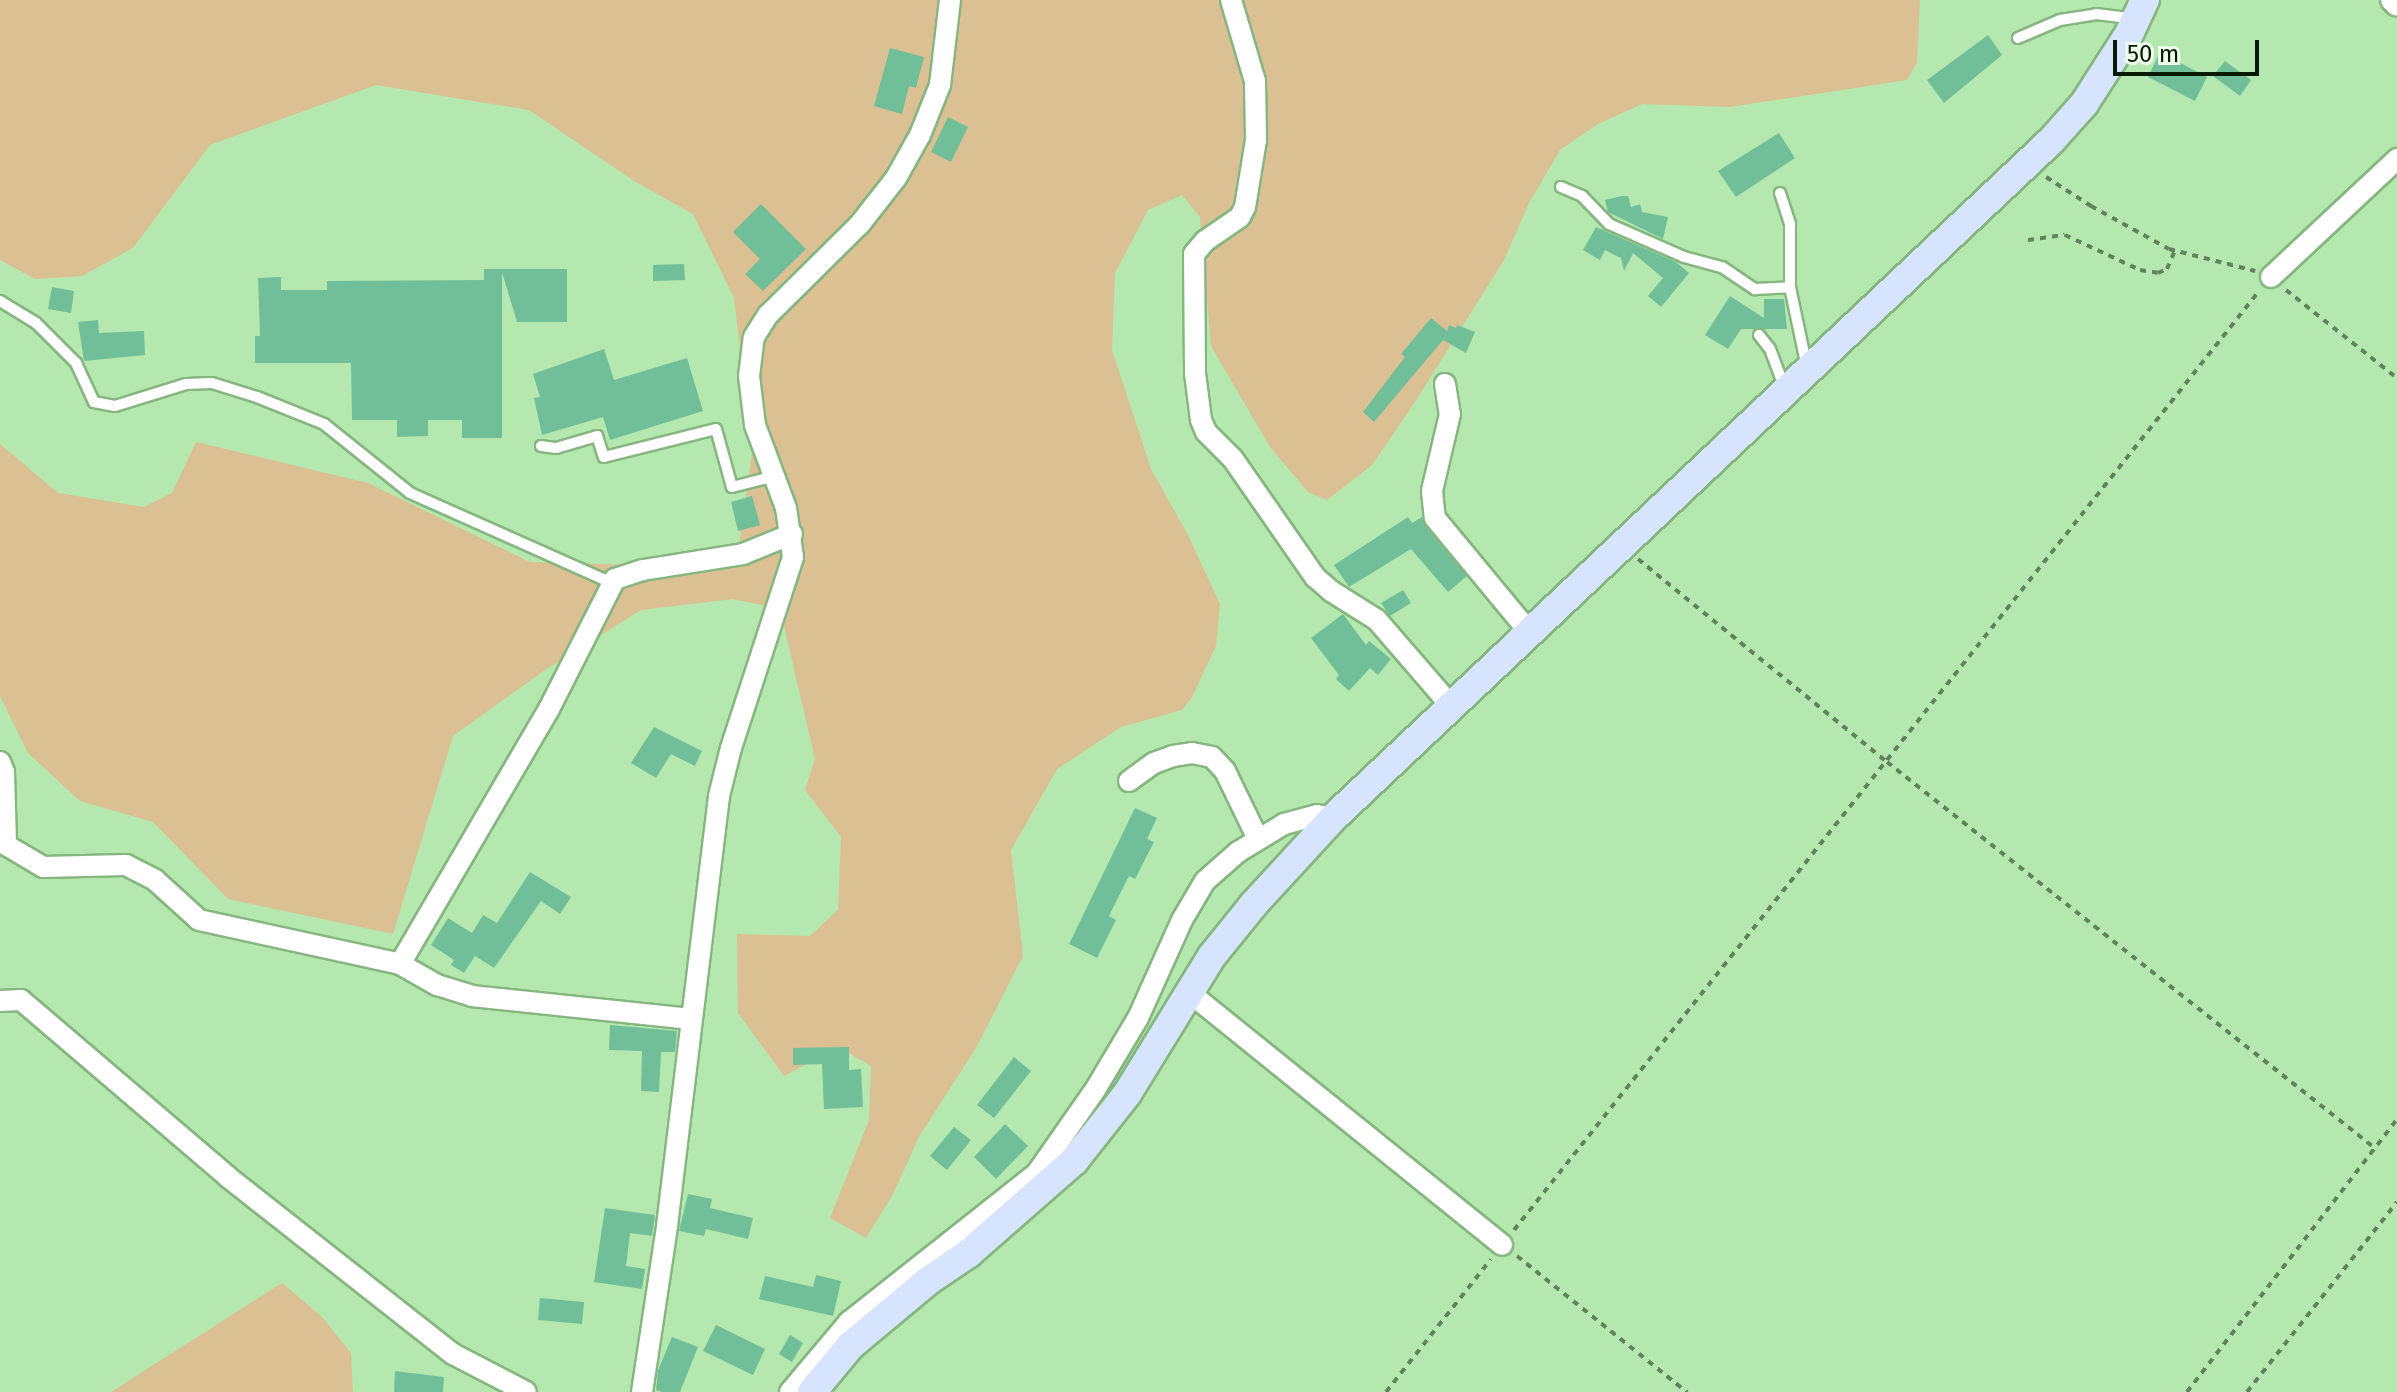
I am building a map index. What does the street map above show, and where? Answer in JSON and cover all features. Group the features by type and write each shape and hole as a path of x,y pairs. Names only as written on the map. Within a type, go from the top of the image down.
{"street":[{"path":"642,1392 719,796 731,748 793,557 792,534 775,476 755,425 749,376 754,337 768,315 860,224 896,178 920,135 940,85 950,0"},
{"path":"1231,0 1255,81 1256,140 1245,207 1233,222 1205,241 1194,254 1195,373 1201,420 1206,432 1233,459 1315,577 1377,620 1453,708"},
{"path":"2391,0 2397,6"},
{"path":"812,1392 850,1346 928,1281 969,1253 1074,1161 1127,1094 1212,956 1254,904 1333,818 2028,165 2084,104 2140,10"},
{"path":"2271,277 2397,159"},
{"path":"1445,384 1450,414 1432,491 1435,518 1531,634"},
{"path":"400,964 549,709 615,579 643,570 743,554 792,534"},
{"path":"1129,781 1154,763 1173,756 1192,753 1212,757 1225,771 1258,839"},
{"path":"0,762 4,772 6,845 43,867 126,865 155,880 199,920 400,964 437,985 472,996 691,1019"},
{"path":"790,1392 849,1322 1037,1173 1095,1090 1138,1018 1182,920 1205,881 1258,839 1300,818 1333,818"},
{"path":"1190,993 1502,1245"},
{"path":"0,1001 21,1000 205,1158 453,1354 526,1392"}],"lane":[{"path":"2018,38 2072,18 2140,10"},
{"path":"1561,187 1582,196 1609,224 1684,257 1722,267 1755,289 1790,287"},
{"path":"1780,193 1790,224 1790,287 1808,371"},
{"path":"0,301 36,323 76,363 94,402 115,406 186,384 212,383 257,397 324,424 410,493 603,579 615,579"},
{"path":"1759,335 1770,349 1786,391"},
{"path":"541,446 556,448 597,436 604,457 716,429 732,487 775,476"}],"path":[{"path":"2028,165 2091,206 2175,250 2271,277 2397,378"},
{"path":"2028,240 2065,235 2140,270 2158,273 2167,269 2175,250"},
{"path":"1386,1392 2271,277"},
{"path":"1623,547 1887,762 2376,1149"},
{"path":"2187,1392 2397,1119"},
{"path":"2247,1392 2397,1202"},
{"path":"1502,1245 1687,1392"}],"shaded area":[{"path":"0,0 1920,0 1917,63 1907,80 1730,107 1642,104 1598,124 1560,150 1529,203 1504,260 1413,405 1372,465 1327,500 1308,492 1270,447 1211,346 1200,217 1182,195 1148,210 1115,273 1112,350 1151,469 1188,535 1220,604 1216,646 1192,697 1182,710 1121,727 1057,769 1011,850 1023,956 976,1048 920,1135 892,1196 866,1238 830,1218 869,1120 871,1066 838,1047 784,1076 738,1013 737,934 810,936 838,910 841,837 805,790 815,759 780,609 733,599 641,610 545,670 453,736 393,934 228,899 153,822 80,801 28,753 0,696 0,444 58,493 144,507 172,493 196,442 368,483 530,562 671,566 738,554 752,453 734,298 693,214 634,181 529,110 376,85 210,145 133,248 82,276 35,279 0,260"},
{"path":"282,1283 322,1317 351,1353 353,1392 111,1392"}],"building":[{"path":"1988,35 2002,55 1944,103 1927,80"},
{"path":"890,48 924,57 916,88 909,86 902,114 874,106"},
{"path":"2160,52 2207,77 2195,101 2148,77"},
{"path":"2225,61 2251,80 2240,96 2213,76"},
{"path":"948,117 968,127 951,162 931,152"},
{"path":"1779,133 1795,158 1736,197 1718,171"},
{"path":"1628,196 1631,207 1640,204 1642,212 1668,217 1663,239 1608,212 1605,200"},
{"path":"761,204 806,249 763,291 745,274 760,259 733,232"},
{"path":"1596,227 1676,262 1689,273 1661,307 1648,296 1663,278 1633,253 1624,271 1621,258 1605,250 1600,260 1583,250"},
{"path":"684,264 685,280 653,281 653,265"},
{"path":"484,269 567,269 567,322 517,322 502,272 502,438 462,438 462,420 428,420 428,436 397,437 397,420 352,420 351,363 255,363 255,336 260,336 258,278 281,277 281,290 327,290 327,281 484,280"},
{"path":"52,287 74,291 71,313 48,309"},
{"path":"1730,296 1764,318 1764,299 1784,299 1787,329 1741,329 1728,349 1705,335"},
{"path":"1431,318 1447,331 1449,325 1456,328 1457,325 1475,332 1466,353 1443,340 1374,422 1363,412 1405,357 1401,354"},
{"path":"98,320 99,333 144,331 145,355 84,361 78,322"},
{"path":"604,349 614,380 687,358 703,411 610,440 603,417 542,435 534,398 540,397 533,374"},
{"path":"752,496 760,525 738,531 731,502"},
{"path":"1408,517 1412,523 1422,517 1425,526 1467,576 1448,592 1411,549 1349,587 1334,565"},
{"path":"1403,590 1411,603 1390,616 1381,603"},
{"path":"1343,614 1366,645 1369,641 1391,659 1378,675 1370,668 1349,691 1336,679 1339,675 1311,638"},
{"path":"654,727 702,751 695,766 671,754 656,778 631,763"},
{"path":"1135,808 1157,818 1147,839 1154,842 1135,879 1129,876 1109,916 1116,920 1097,958 1069,944"},
{"path":"530,872 571,897 560,914 541,901 494,968 475,956 464,973 451,965 454,960 431,945 448,918 472,933 483,915 497,923"},
{"path":"610,1025 677,1031 675,1052 661,1052 659,1092 641,1091 642,1051 609,1050"},
{"path":"849,1047 849,1070 861,1069 863,1107 824,1109 822,1064 793,1065 793,1048"},
{"path":"1014,1057 1031,1071 994,1118 977,1105"},
{"path":"1005,1124 1028,1146 996,1179 974,1157"},
{"path":"954,1127 971,1140 947,1170 930,1156"},
{"path":"688,1194 712,1199 710,1208 753,1218 748,1239 706,1229 704,1236 679,1231"},
{"path":"605,1208 655,1215 652,1236 630,1233 626,1266 645,1269 642,1289 594,1282"},
{"path":"816,1275 841,1281 833,1316 759,1299 765,1276 813,1287"},
{"path":"540,1298 584,1302 582,1324 538,1320"},
{"path":"716,1325 765,1349 753,1375 703,1351"},
{"path":"790,1335 803,1343 792,1362 779,1354"},
{"path":"672,1337 698,1347 680,1392 662,1392 656,1390 658,1370"},
{"path":"395,1371 444,1377 443,1392 394,1392"}]}
